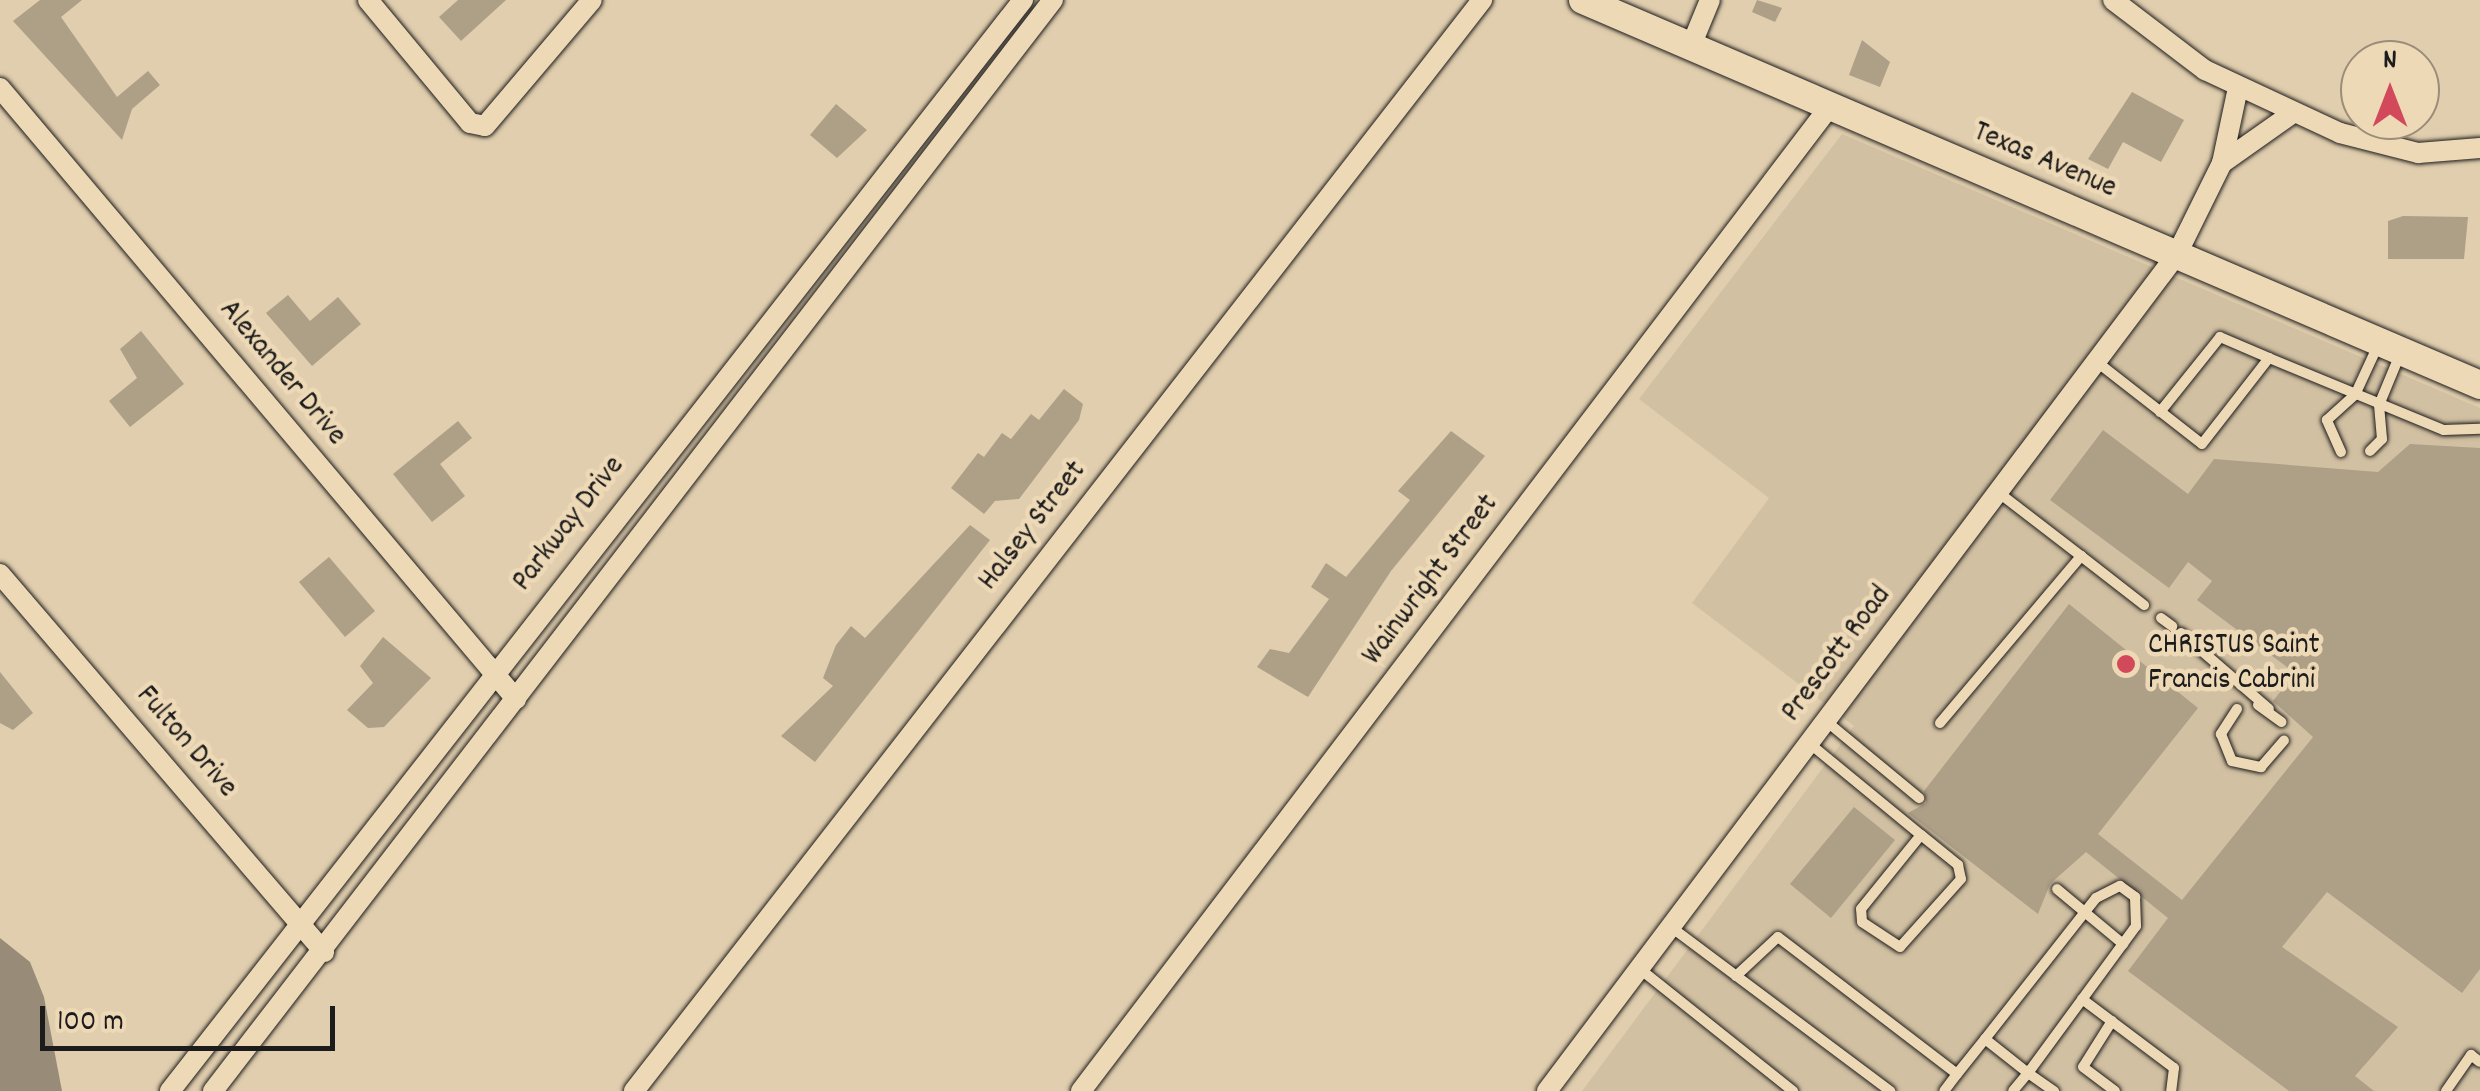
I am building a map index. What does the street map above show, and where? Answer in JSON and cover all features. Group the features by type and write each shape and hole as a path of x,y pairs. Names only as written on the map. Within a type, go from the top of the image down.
{"street":[{"path":"368,0 470,124 485,126 592,0"},
{"name":"Parkway Drive","path":"170,1091 302,926 492,672 1022,0"},
{"name":"Parkway Drive","path":"213,1091 324,952 1053,0"},
{"name":"Halsey Street","path":"634,1091 1482,0"},
{"name":"Texas Avenue","path":"1583,0 2480,385"},
{"path":"1690,46 1710,0"},
{"path":"2113,0 2238,88 2292,113 2418,153 2480,148"},
{"name":"Alexander Drive","path":"0,88 516,699"},
{"path":"2222,164 2238,88"},
{"name":"Wainwright Street","path":"1081,1091 1830,106"},
{"path":"2222,164 2292,113"},
{"name":"Prescott Road","path":"1548,1091 2177,254 2222,164"},
{"name":"Fulton Drive","path":"0,574 324,952"}],"lane":[{"path":"2160,412 2220,337 2444,430 2480,429"},
{"path":"2341,452 2327,420 2355,395 2390,346"},
{"path":"2370,451 2384,430 2379,405 2390,346"},
{"path":"2096,362 2202,444 2270,358"},
{"path":"1998,492 2144,605"},
{"path":"1940,723 2080,556"},
{"path":"2161,618 2281,722"},
{"path":"2237,708 2221,734 2232,761 2261,767 2284,741"},
{"path":"1826,721 1918,794"},
{"path":"1809,743 1920,834 1961,879 1900,947 1862,922 1861,909 1920,834"},
{"path":"1944,1091 2108,888 2135,896 2142,909 2123,944 2014,1091"},
{"path":"2058,892 2123,944"},
{"path":"1671,927 1890,1091"},
{"path":"1736,976 1778,937 1956,1074"},
{"path":"1640,969 1793,1091"},
{"path":"2082,999 2174,1068 2171,1091"},
{"path":"2112,1021 2083,1067 2116,1091"},
{"path":"1985,1039 2054,1091"},
{"path":"2446,1091 2476,1058 2480,1044"}],"shaded area":[{"name":"CHRISTUS Saint Francis Cabrini","path":"1842,134 2480,408 2480,1091 1582,1091 1854,726 1692,603 1769,498 1639,399"},
{"path":"0,938 30,962 44,997 62,1091 0,1091"}],"building":[{"path":"40,0 82,0 61,17 117,97 148,71 160,85 132,109 122,140 13,21"},
{"path":"458,0 506,0 461,41 439,17"},
{"path":"1757,0 1782,8 1775,22 1752,12"},
{"path":"1862,40 1890,62 1880,87 1849,75"},
{"path":"2132,92 2184,120 2161,162 2123,142 2108,169 2088,159"},
{"path":"836,104 867,130 837,158 810,135"},
{"path":"2403,216 2468,217 2464,259 2388,259 2388,221"},
{"path":"288,295 310,321 338,297 361,324 312,366 266,313"},
{"path":"141,331 184,384 130,427 109,401 137,378 120,349"},
{"path":"1064,389 1083,404 1079,420 1019,499 995,501 984,514 951,488 978,453 984,457 1002,433 1011,439 1031,414 1039,420"},
{"path":"458,421 472,438 440,464 465,496 432,522 393,474"},
{"path":"2103,430 2188,494 2214,459 2378,472 2410,444 2480,448 2480,969 2462,993 2327,892 2282,947 2398,1027 2355,1076 2374,1091 2289,1091 2128,971 2168,918 2086,852 2050,884 2038,914 1908,813 1926,803 1924,791 2069,604 2198,708 2098,834 2182,900 2313,737 2273,701 2295,673 2197,600 2212,581 2188,562 2169,588 2050,500"},
{"path":"1451,431 1485,456 1391,571 1308,697 1257,667 1270,649 1289,653 1329,599 1311,587 1326,563 1346,577 1410,500 1398,491"},
{"path":"970,525 990,540 815,762 781,736 833,686 823,678 836,645 851,626 865,638"},
{"path":"329,557 375,611 345,637 299,582"},
{"path":"383,637 431,678 384,727 368,728 347,710 373,683 360,666"},
{"path":"0,672 33,713 13,730 0,723"},
{"path":"1854,807 1895,840 1831,918 1790,884"}],"place":[{"name":"CHRISTUS Saint Francis Cabrini","path":"2126,664"}]}
